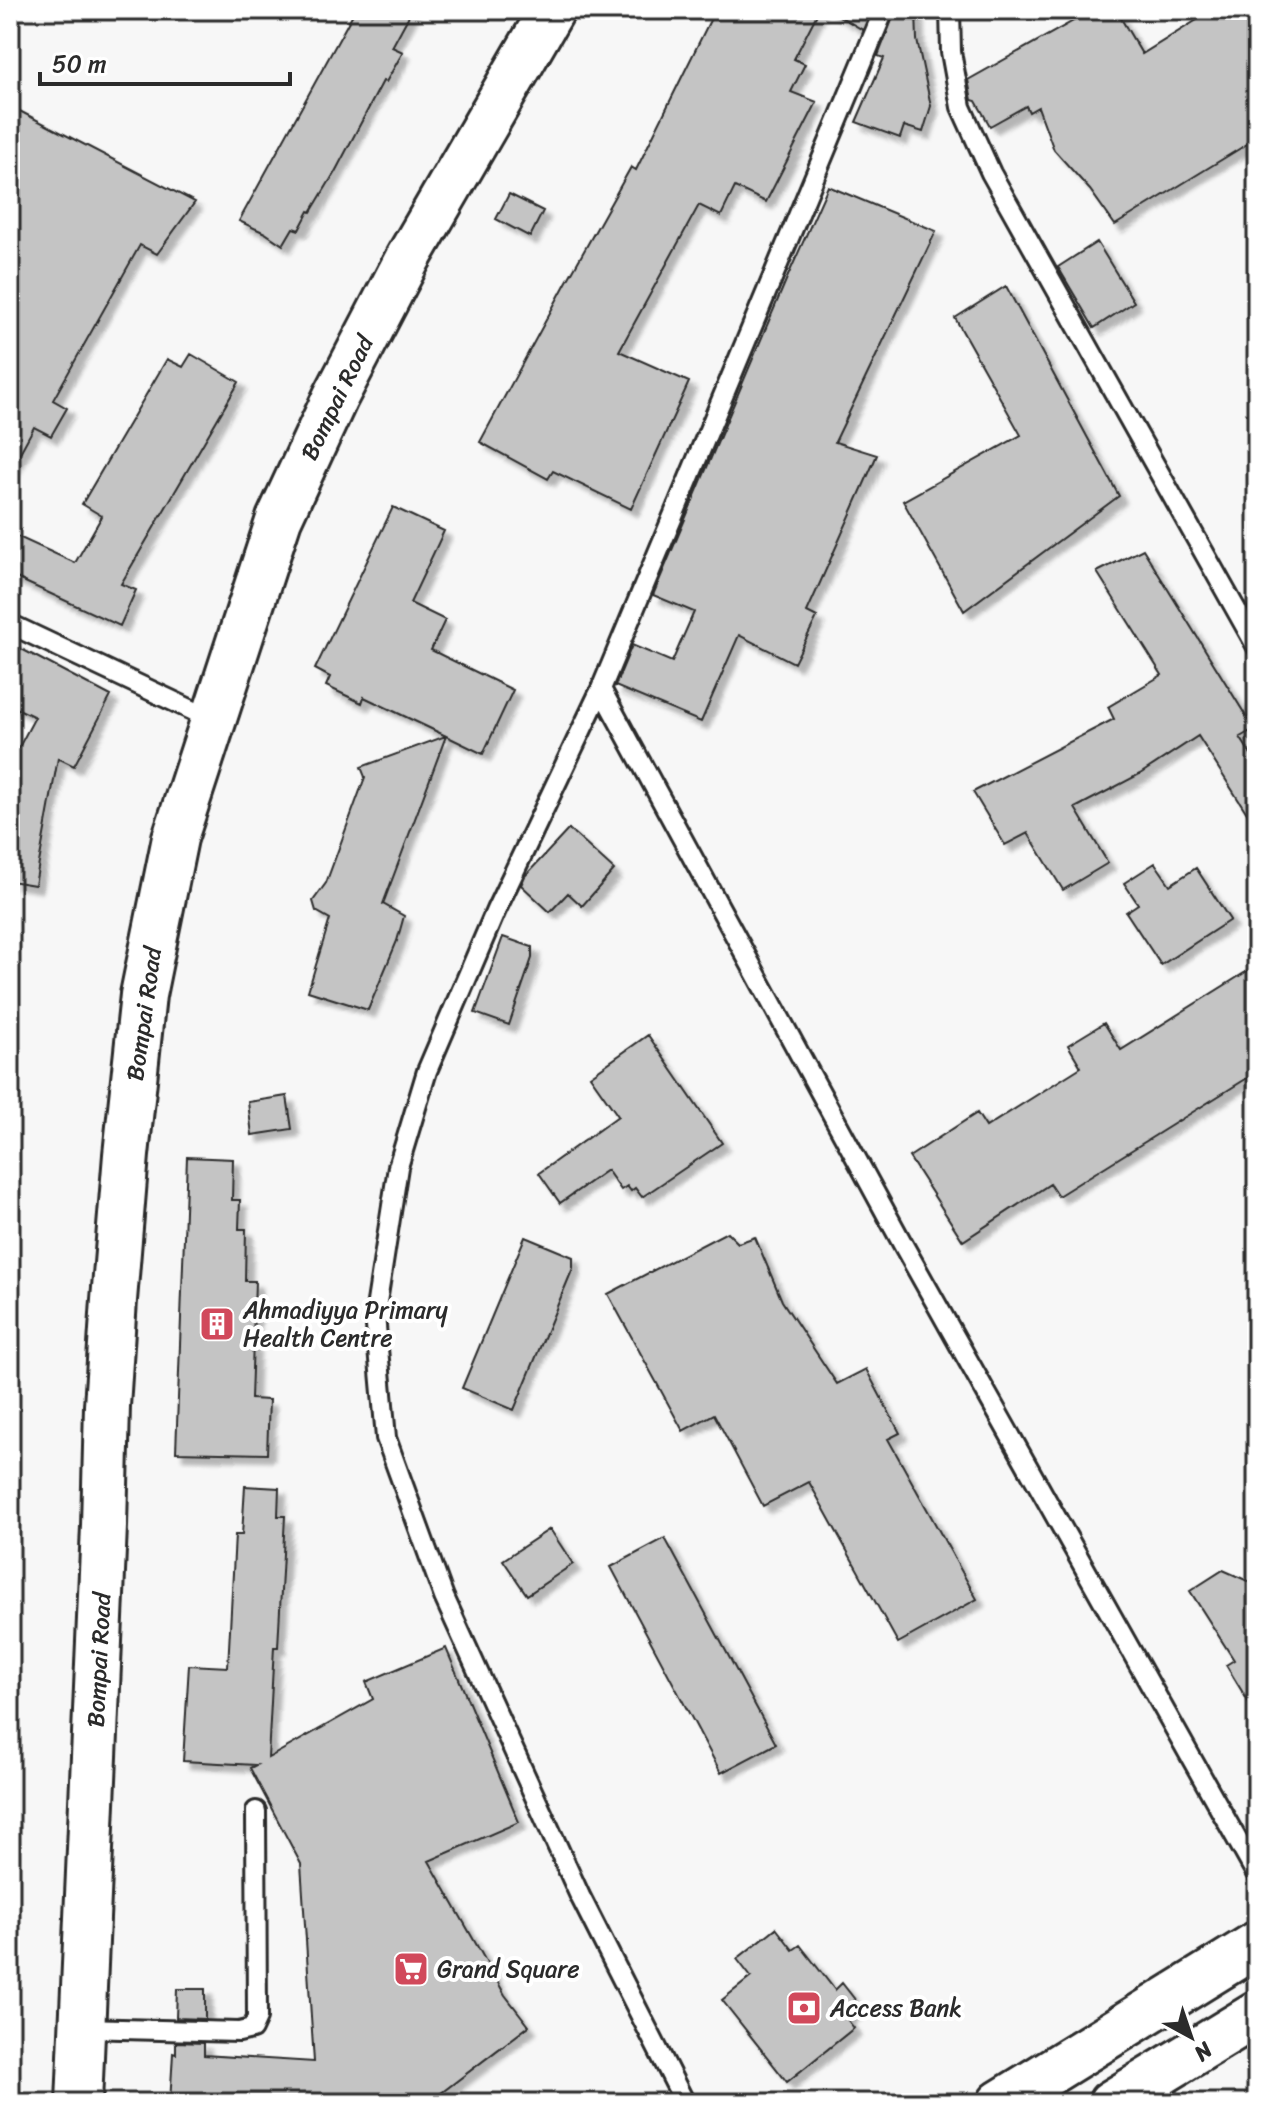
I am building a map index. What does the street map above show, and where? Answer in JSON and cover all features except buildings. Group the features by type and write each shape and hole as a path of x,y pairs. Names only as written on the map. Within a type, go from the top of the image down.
{"main road":[{"name":"Bompai Road","path":"79,2103 104,1542 107,1406 126,1155 143,995 175,838 279,519 335,398 408,258 552,10"},
{"path":"1000,2103 1257,1944"},
{"path":"1111,2103 1257,2014"}],"lane":[{"path":"685,2103 580,1896 444,1597 386,1438 375,1315 398,1167 427,1071 496,910 601,689 884,10"},
{"path":"950,10 951,52 961,107 991,173 1257,647"},
{"path":"10,624 213,720"},
{"path":"601,689 906,1250 1257,1875"},
{"path":"82,2028 239,2032 252,2029 257,2018 256,1811"}],"place":[{"name":"Ahmadiyya Primary Health Centre","path":"217,1324"},
{"name":"Grand Square","path":"411,1969"},
{"name":"Access Bank","path":"804,2008"}]}
